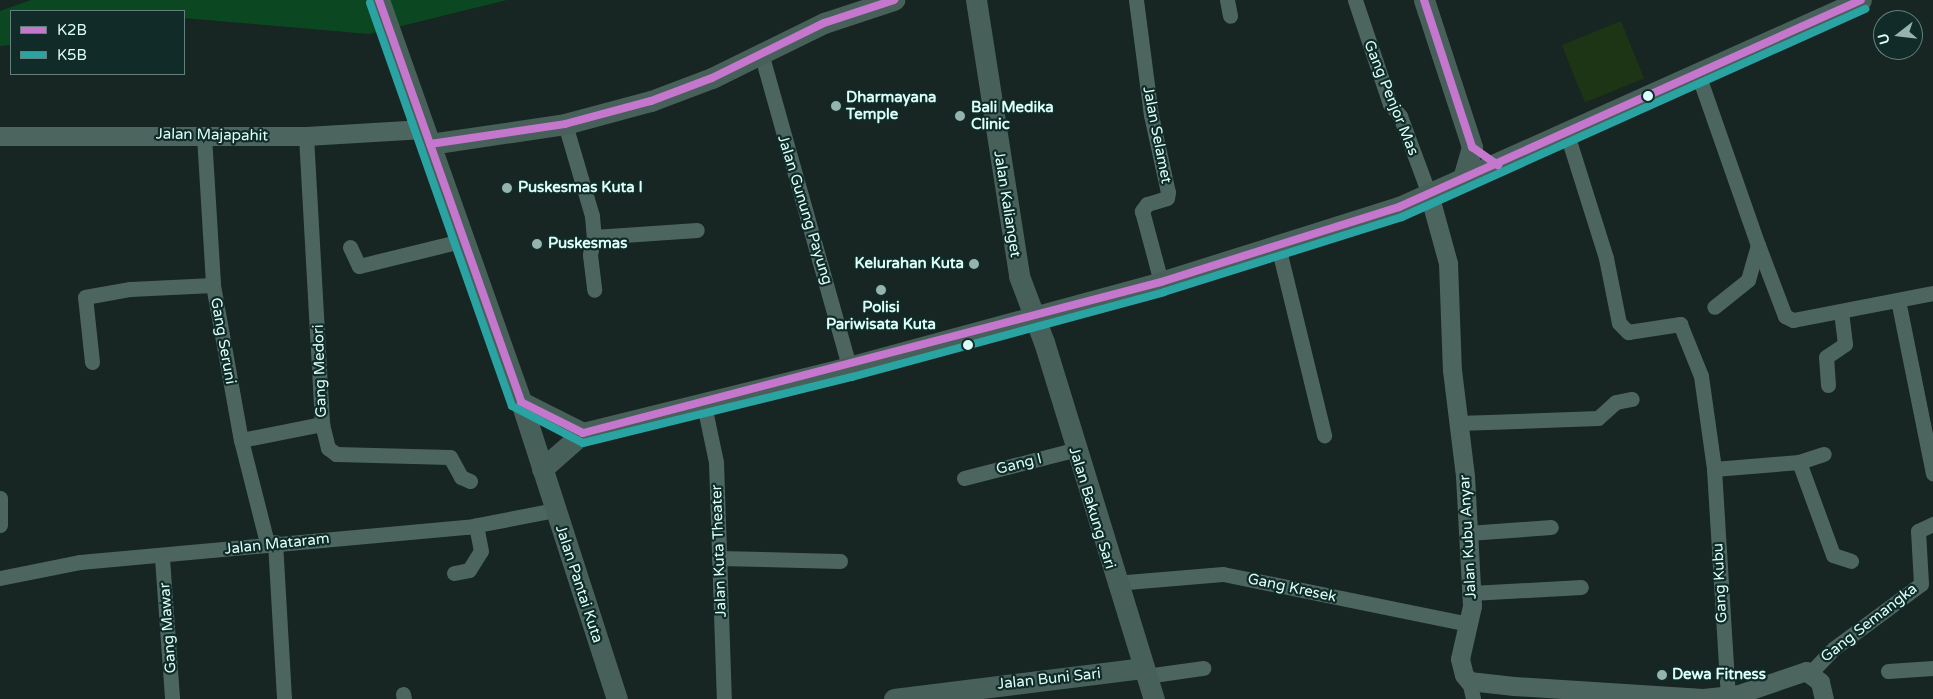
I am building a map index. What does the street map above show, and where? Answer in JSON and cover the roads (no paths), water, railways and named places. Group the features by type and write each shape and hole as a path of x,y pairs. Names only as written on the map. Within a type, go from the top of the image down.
{"main road":[{"name":"Jalan Pantai Kuta","path":"379,0 392,42 522,402 614,695"},
{"path":"427,137 565,124 658,98 824,23 894,0"},
{"name":"Jalan Kalianget","path":"976,0 1013,244 1034,316"},
{"path":"1424,0 1472,147 1463,179"},
{"path":"542,469 583,432 704,404 849,367 1161,282 1278,246 1429,194 1861,0"},
{"path":"1472,147 1498,164"},
{"name":"Jalan Bakung Sari","path":"1034,316 1115,583 1154,699"},
{"path":"522,402 583,432"},
{"name":"Jalan Buni Sari","path":"894,699 968,694 1145,672"}],"street":[{"name":"Jalan Selamet","path":"1136,0 1151,115 1168,192 1167,198 1147,204 1142,211 1161,282"},
{"path":"1227,0 1230,16"},
{"name":"Gang Penjor Mas","path":"1355,0 1390,104 1400,116 1429,194"},
{"name":"Jalan Gunung Payung","path":"761,53 849,367"},
{"path":"1698,74 1785,316 1793,320 1933,293"},
{"path":"565,124 592,216 594,237 590,255 594,290"},
{"name":"Gang Kubu","path":"1566,131 1606,258 1619,323 1628,332 1676,324 1686,332 1706,402 1714,469 1728,696"},
{"name":"Jalan Majapahit","path":"0,136 427,137"},
{"name":"Gang Seruni","path":"204,136 213,285 241,440 271,542 284,699"},
{"name":"Gang Medori","path":"306,136 322,424 333,453 450,457 461,477 470,481"},
{"name":"Jalan Kubu Anyar","path":"1429,194 1448,263 1471,593 1468,624 1460,660 1471,690 1615,697 1728,696 1794,672 1811,672"},
{"path":"594,237 697,230"},
{"path":"350,247 359,266 465,240"},
{"path":"1714,307 1748,280 1758,245"},
{"path":"1278,246 1324,435"},
{"path":"92,362 85,298 130,289 213,285"},
{"path":"1898,300 1933,472"},
{"path":"1828,386 1826,357 1845,344 1841,311"},
{"path":"1458,422 1598,418 1616,402 1632,398"},
{"name":"Jalan Kuta Theater","path":"704,404 716,462 724,699"},
{"path":"241,440 322,424"},
{"name":"Gang I","path":"964,478 1074,450"},
{"path":"1714,469 1800,462 1824,454"},
{"path":"1800,462 1833,555 1851,561"},
{"path":"0,498 0,525"},
{"name":"Jalan Mataram","path":"0,578 80,562 162,558 271,542 476,525 555,510"},
{"name":"Gang Semangka","path":"1811,672 1833,649 1921,584 1918,531 1933,524"},
{"path":"454,573 469,570 481,551 476,525"},
{"path":"1468,532 1551,527"},
{"name":"Gang Mawar","path":"162,558 172,699"},
{"path":"719,558 840,561"},
{"name":"Gang Kresek","path":"1115,583 1223,574 1468,624"},
{"path":"1471,593 1581,587"},
{"path":"1145,672 1203,668"},
{"path":"1888,671 1933,668"},
{"path":"1811,672 1820,682 1824,699"}],"place":[{"name":"Dharmayana Temple","path":"836,106"},
{"name":"Bali Medika Clinic","path":"960,116"},
{"name":"Puskesmas Kuta I","path":"507,188"},
{"name":"Puskesmas","path":"537,244"},
{"name":"Kelurahan Kuta","path":"974,264"},
{"name":"Polisi Pariwisata Kuta","path":"881,290"},
{"name":"Dewa Fitness","path":"1662,675"}]}
